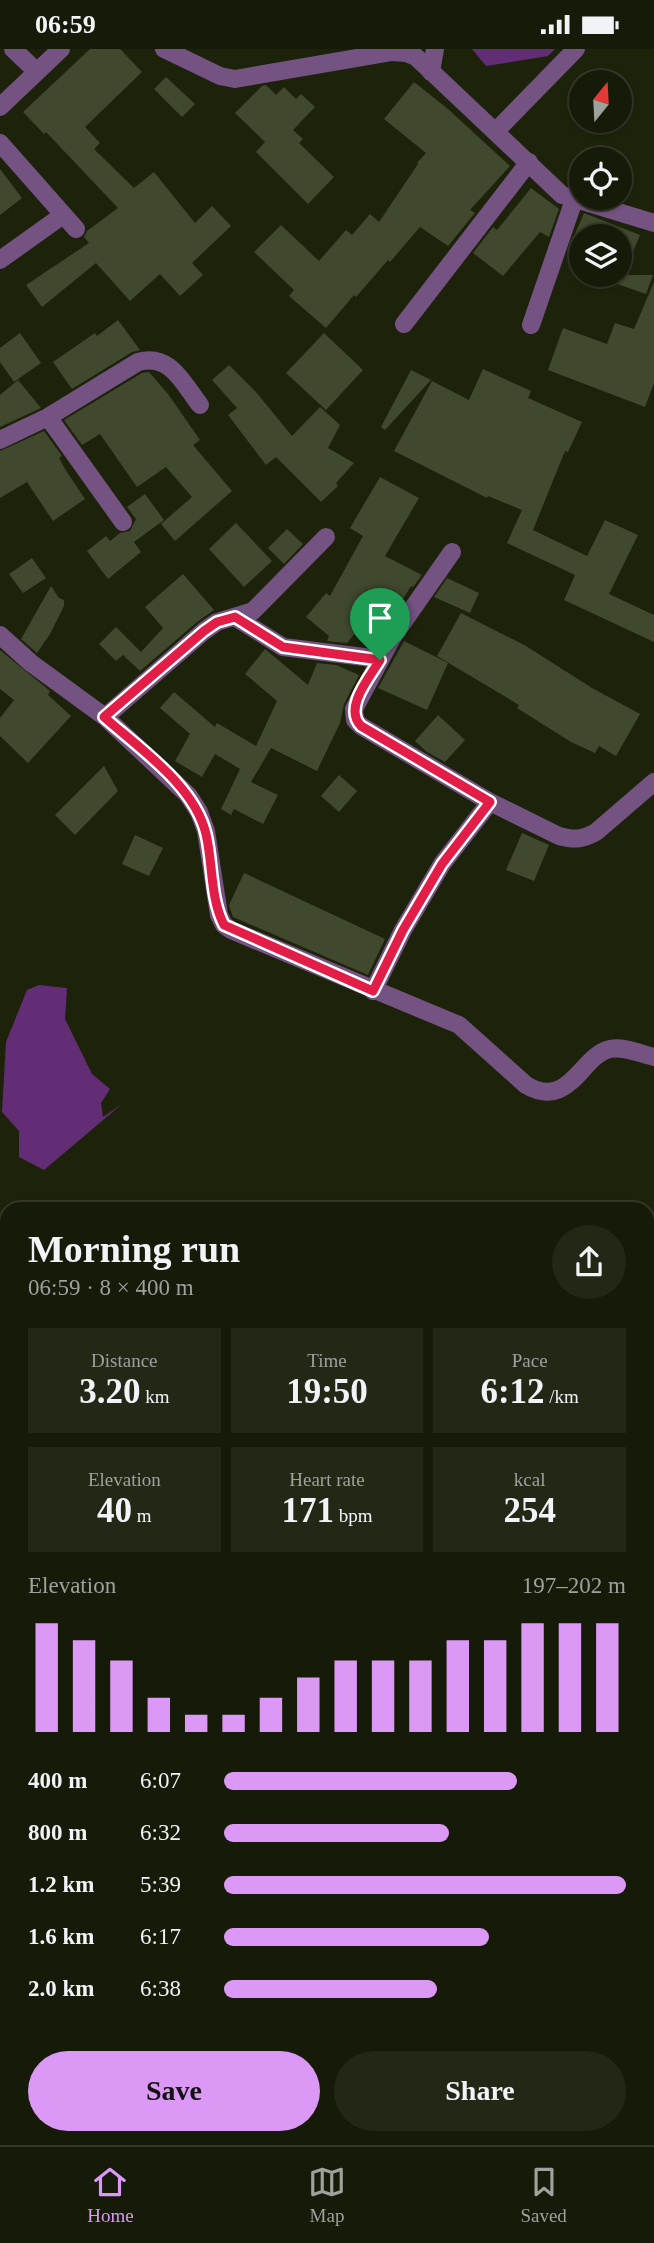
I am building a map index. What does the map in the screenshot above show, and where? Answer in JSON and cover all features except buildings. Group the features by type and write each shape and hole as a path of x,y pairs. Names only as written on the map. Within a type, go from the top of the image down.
{"street":[{"path":"13,49 34,69 39,70"},
{"path":"0,107 61,49"},
{"path":"164,49 228,78 392,52 406,53 416,57 555,189 569,197"},
{"path":"431,72 435,49"},
{"path":"496,131 576,49"},
{"path":"0,143 76,229"},
{"path":"404,324 529,162"},
{"path":"531,325 571,210"},
{"path":"609,210 654,223"},
{"path":"0,260 63,215"},
{"path":"0,440 48,417 138,362 151,359 166,363 200,405"},
{"path":"48,417 122,521"},
{"path":"104,717 204,631 217,622 244,615 260,605 326,537"},
{"path":"452,552 392,638 354,709 355,720 490,802 559,836 576,840 596,832 654,782"},
{"path":"235,617 283,647 380,660"},
{"path":"0,635 31,663 104,717 188,795 200,812 209,847 219,915 224,925 373,991 459,1025 526,1085 538,1092 558,1089 574,1080 602,1052 612,1048 654,1057"},
{"path":"373,991 403,930 442,864 490,802"}],"shaded area":[{"path":"472,49 555,49 548,56 486,66"},
{"path":"39,985 67,988 65,1019 92,1074 110,1089 101,1103 103,1117 122,1104 44,1170 19,1157 19,1131 2,1112 6,1042 27,990"}],"route":[{"path":"235,617 283,647 380,660 354,709 355,720 490,802 442,864 403,930 373,991 224,925 219,915 209,847 200,812 169,775 104,717 204,631 223,619 235,617"}]}
